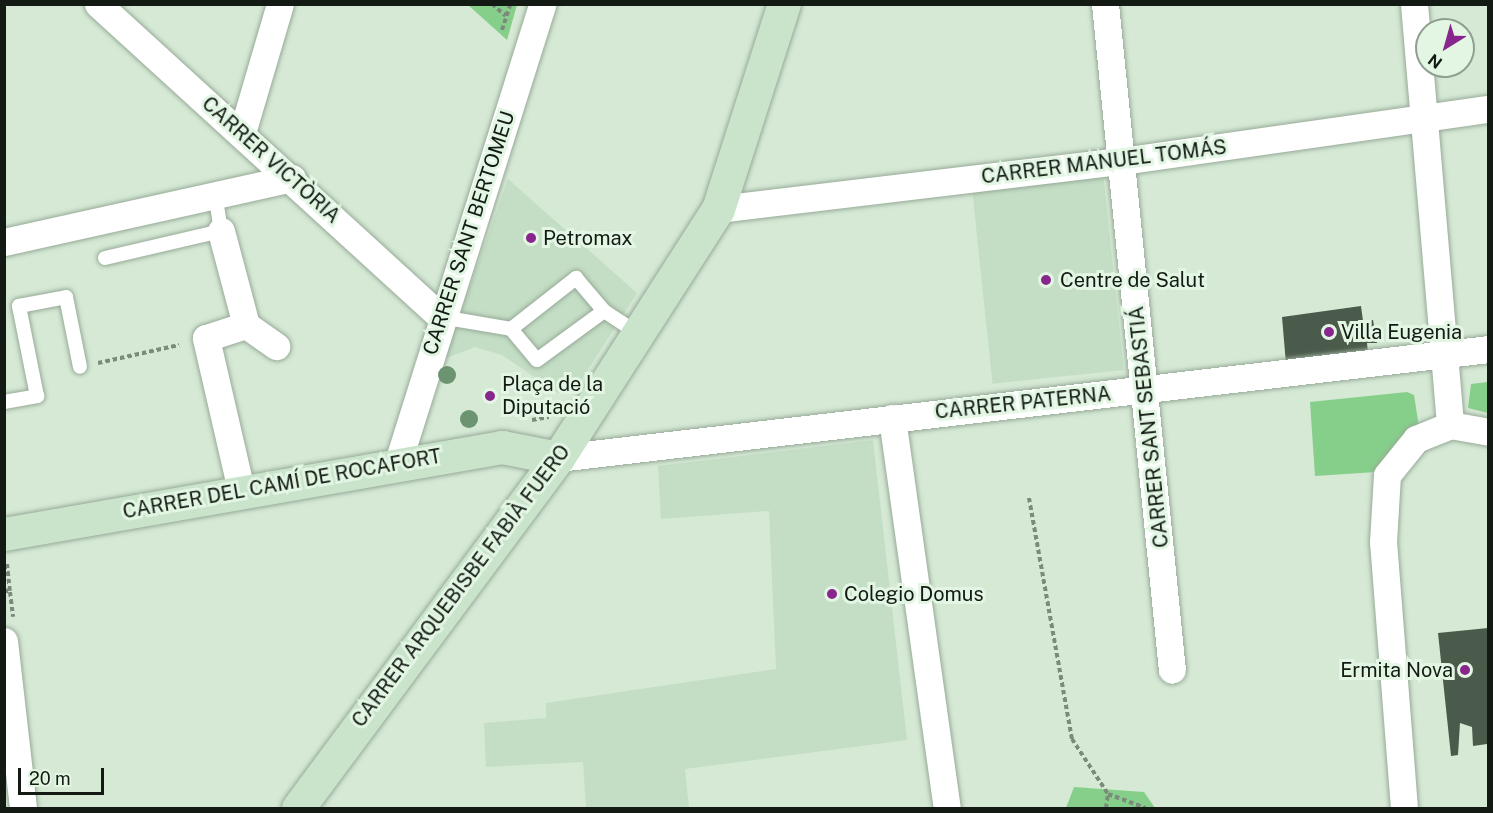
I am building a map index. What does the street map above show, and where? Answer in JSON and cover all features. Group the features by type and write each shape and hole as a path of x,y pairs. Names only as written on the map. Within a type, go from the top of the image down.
{"street":[{"name":"CARRER VICTÒRIA","path":"98,4 292,177 441,317"},
{"path":"242,132 280,4"},
{"name":"CARRER SANT BERTOMEU","path":"398,462 441,317 542,4"},
{"name":"CARRER ARQUEBISBE FABIÀ FUERO","path":"298,808 558,458 718,209 783,4"},
{"name":"CARRER SANT SEBASTIÁ","path":"1105,4 1172,670"},
{"path":"1414,4 1450,425"},
{"name":"CARRER MANUEL TOMÁS","path":"718,209 1122,161 1425,116 1488,109"},
{"path":"4,242 292,177"},
{"path":"220,231 246,325 276,346"},
{"path":"241,490 206,338 246,325"},
{"name":"CARRER PATERNA","path":"558,458 1488,348"},
{"path":"892,417 947,808"},
{"path":"1404,808 1382,501 1395,459 1416,440 1450,425 1488,432"},
{"name":"CARRER DEL CAMÍ DE ROCAFORT","path":"6,549 241,490 398,462 513,446 558,458"},
{"path":"4,641 23,808"}],"lane":[{"path":"105,258 220,231 215,195"},
{"path":"511,329 576,278 604,311 639,334"},
{"path":"4,402 37,396 19,306 66,297 80,367"},
{"path":"441,317 511,329 537,360 604,311"}],"path":[{"path":"492,4 506,16"},
{"path":"80,367 206,338"},
{"path":"1029,498 1072,739 1108,794 1146,808"},
{"path":"6,549 10,592"},
{"path":"1106,808 1108,794"}],"shaded area":[{"name":"Centre de Salut","path":"1103,172 1124,370 993,384 972,186"},
{"name":"Petromax","path":"508,179 637,293 573,393 558,393 502,355 475,347 444,359"},
{"name":"Colegio Domus","path":"873,440 907,740 685,769 689,808 586,808 583,762 486,767 484,723 546,718 546,703 776,669 769,511 661,519 658,466"}],"green space":[{"path":"468,5 517,5 507,40"},
{"path":"1488,382 1488,413 1468,408 1471,384"},
{"path":"1407,392 1414,395 1419,427 1376,472 1315,476 1310,402"},
{"path":"1074,787 1144,792 1155,808 1066,808"}],"building":[{"name":"Villa Eugenia","path":"1361,306 1363,321 1373,320 1377,343 1367,343 1368,353 1286,364 1282,317"},
{"name":"Ermita Nova","path":"1488,628 1487,744 1473,746 1472,727 1460,723 1458,755 1451,756 1438,633"}],"place":[{"name":"Petromax","path":"531,238"},
{"name":"Centre de Salut","path":"1046,280"},
{"name":"Villa Eugenia","path":"1329,332"},
{"name":"Plaça de la Diputació","path":"490,396"},
{"name":"Colegio Domus","path":"832,594"},
{"name":"Ermita Nova","path":"1465,670"}]}
